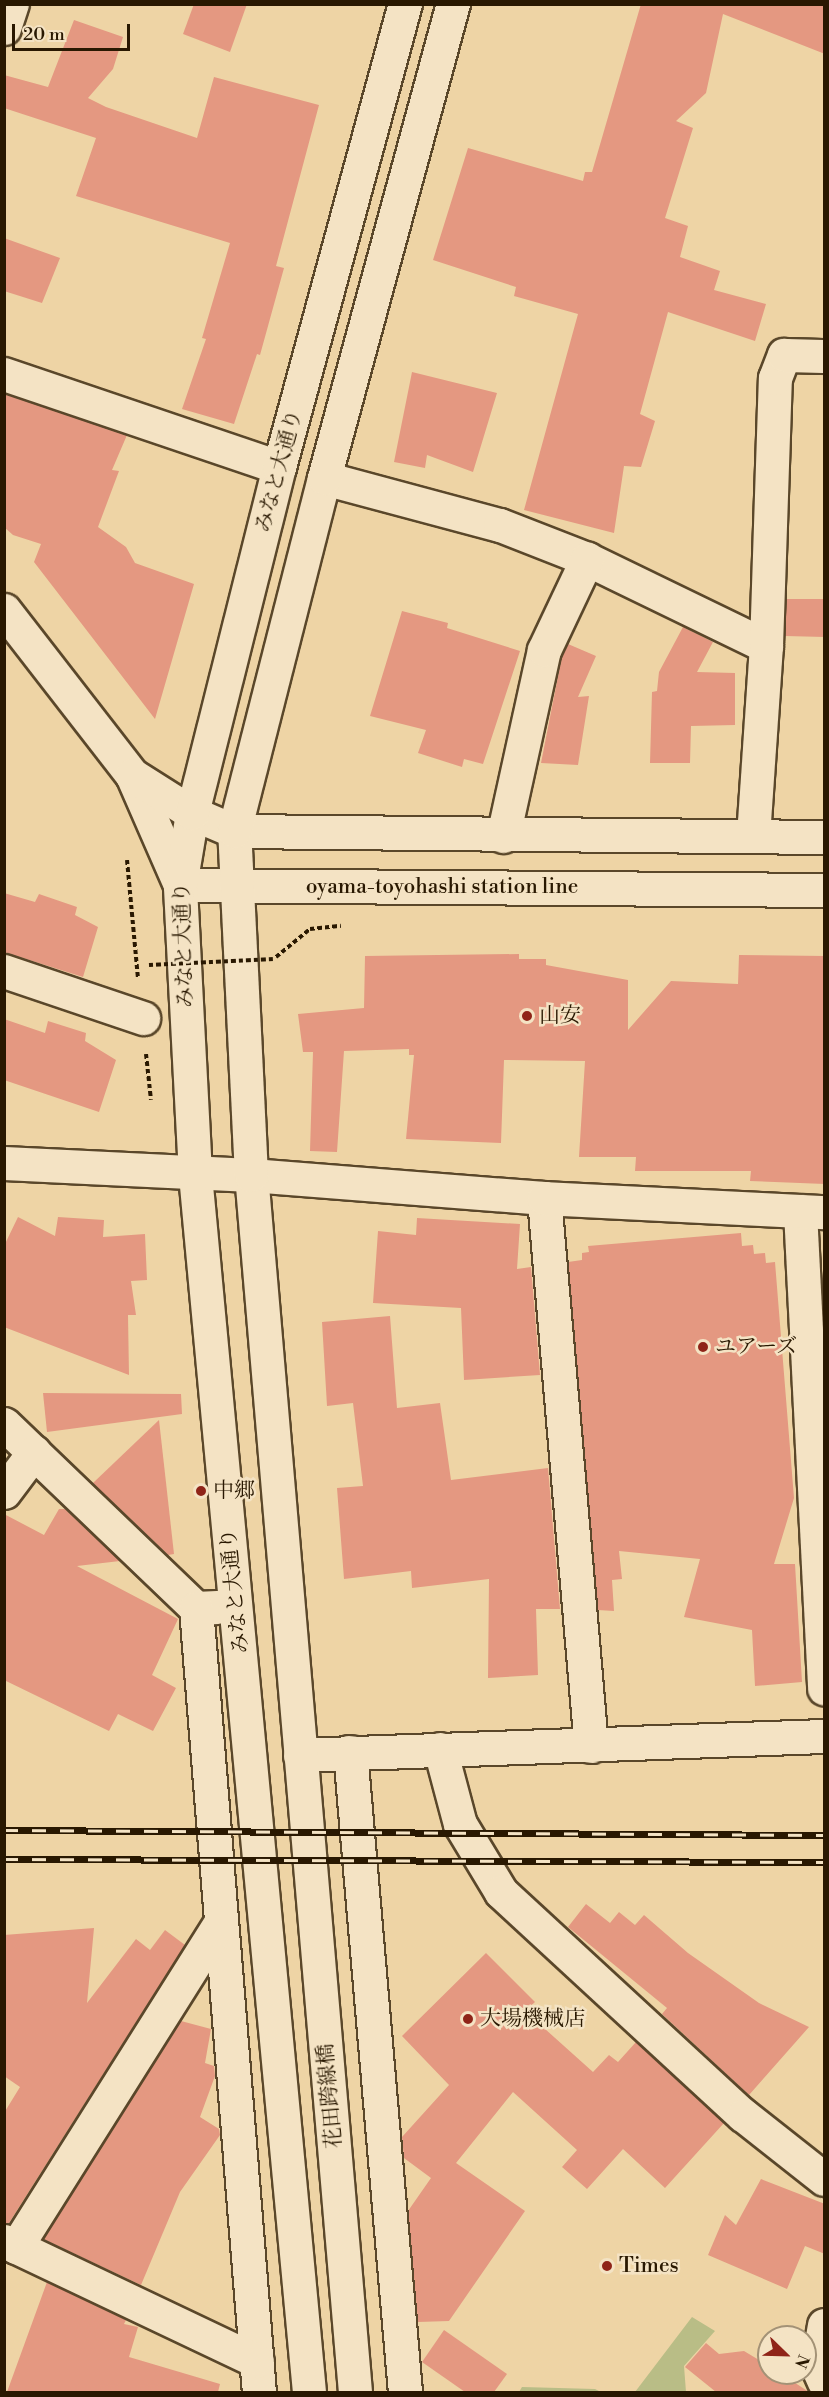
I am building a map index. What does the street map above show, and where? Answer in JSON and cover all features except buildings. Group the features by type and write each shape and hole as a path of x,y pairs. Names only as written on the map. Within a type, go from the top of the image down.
{"street":[{"path":"4,28 12,4"},
{"name":"みなと大通り","path":"309,2392 256,1803 195,1174 180,885 192,813 279,467 405,4"},
{"path":"453,4 324,478 234,831 251,1176 300,1755 825,1736"},
{"path":"753,836 766,646 775,378 784,356 825,356"},
{"path":"4,374 279,467"},
{"path":"324,478 500,525 587,559 766,646"},
{"path":"503,836 544,650 587,559"},
{"path":"4,610 132,775 180,885"},
{"path":"132,775 192,813 234,831 503,836 825,837"},
{"name":"oyama-toyohashi station line","path":"180,885 825,890"},
{"path":"4,971 143,1018"},
{"path":"4,1163 251,1176 544,1198 812,1211 825,1688"},
{"path":"544,1198 591,1746"},
{"path":"4,1424 196,1608 258,2377"},
{"path":"4,1492 34,1452"},
{"path":"196,1608 237,1606"},
{"path":"440,1749 460,1824 501,1892 742,2115 825,2179"},
{"path":"350,1752 405,2392"},
{"name":"花田跨線橋","path":"300,1755 355,2392"},
{"path":"221,1922 10,2244 258,2377"},
{"path":"825,2325 817,2366 825,2382"}],"path":[{"path":"126,852 152,1113"},
{"path":"149,965 273,959 310,930 341,926"}],"green space":[{"path":"692,2317 715,2331 684,2366 686,2392 635,2392"},
{"path":"522,2387 595,2389 601,2392 519,2392"}],"railway":[{"path":"4,1830 824,1835"},
{"path":"4,1859 824,1862"}],"place":[{"name":"山安","path":"527,1016"},
{"name":"ユアーズ","path":"703,1347"},
{"name":"中郷","path":"201,1491"},
{"name":"大場機械店","path":"468,2019"},
{"name":"Times","path":"607,2266"}]}
